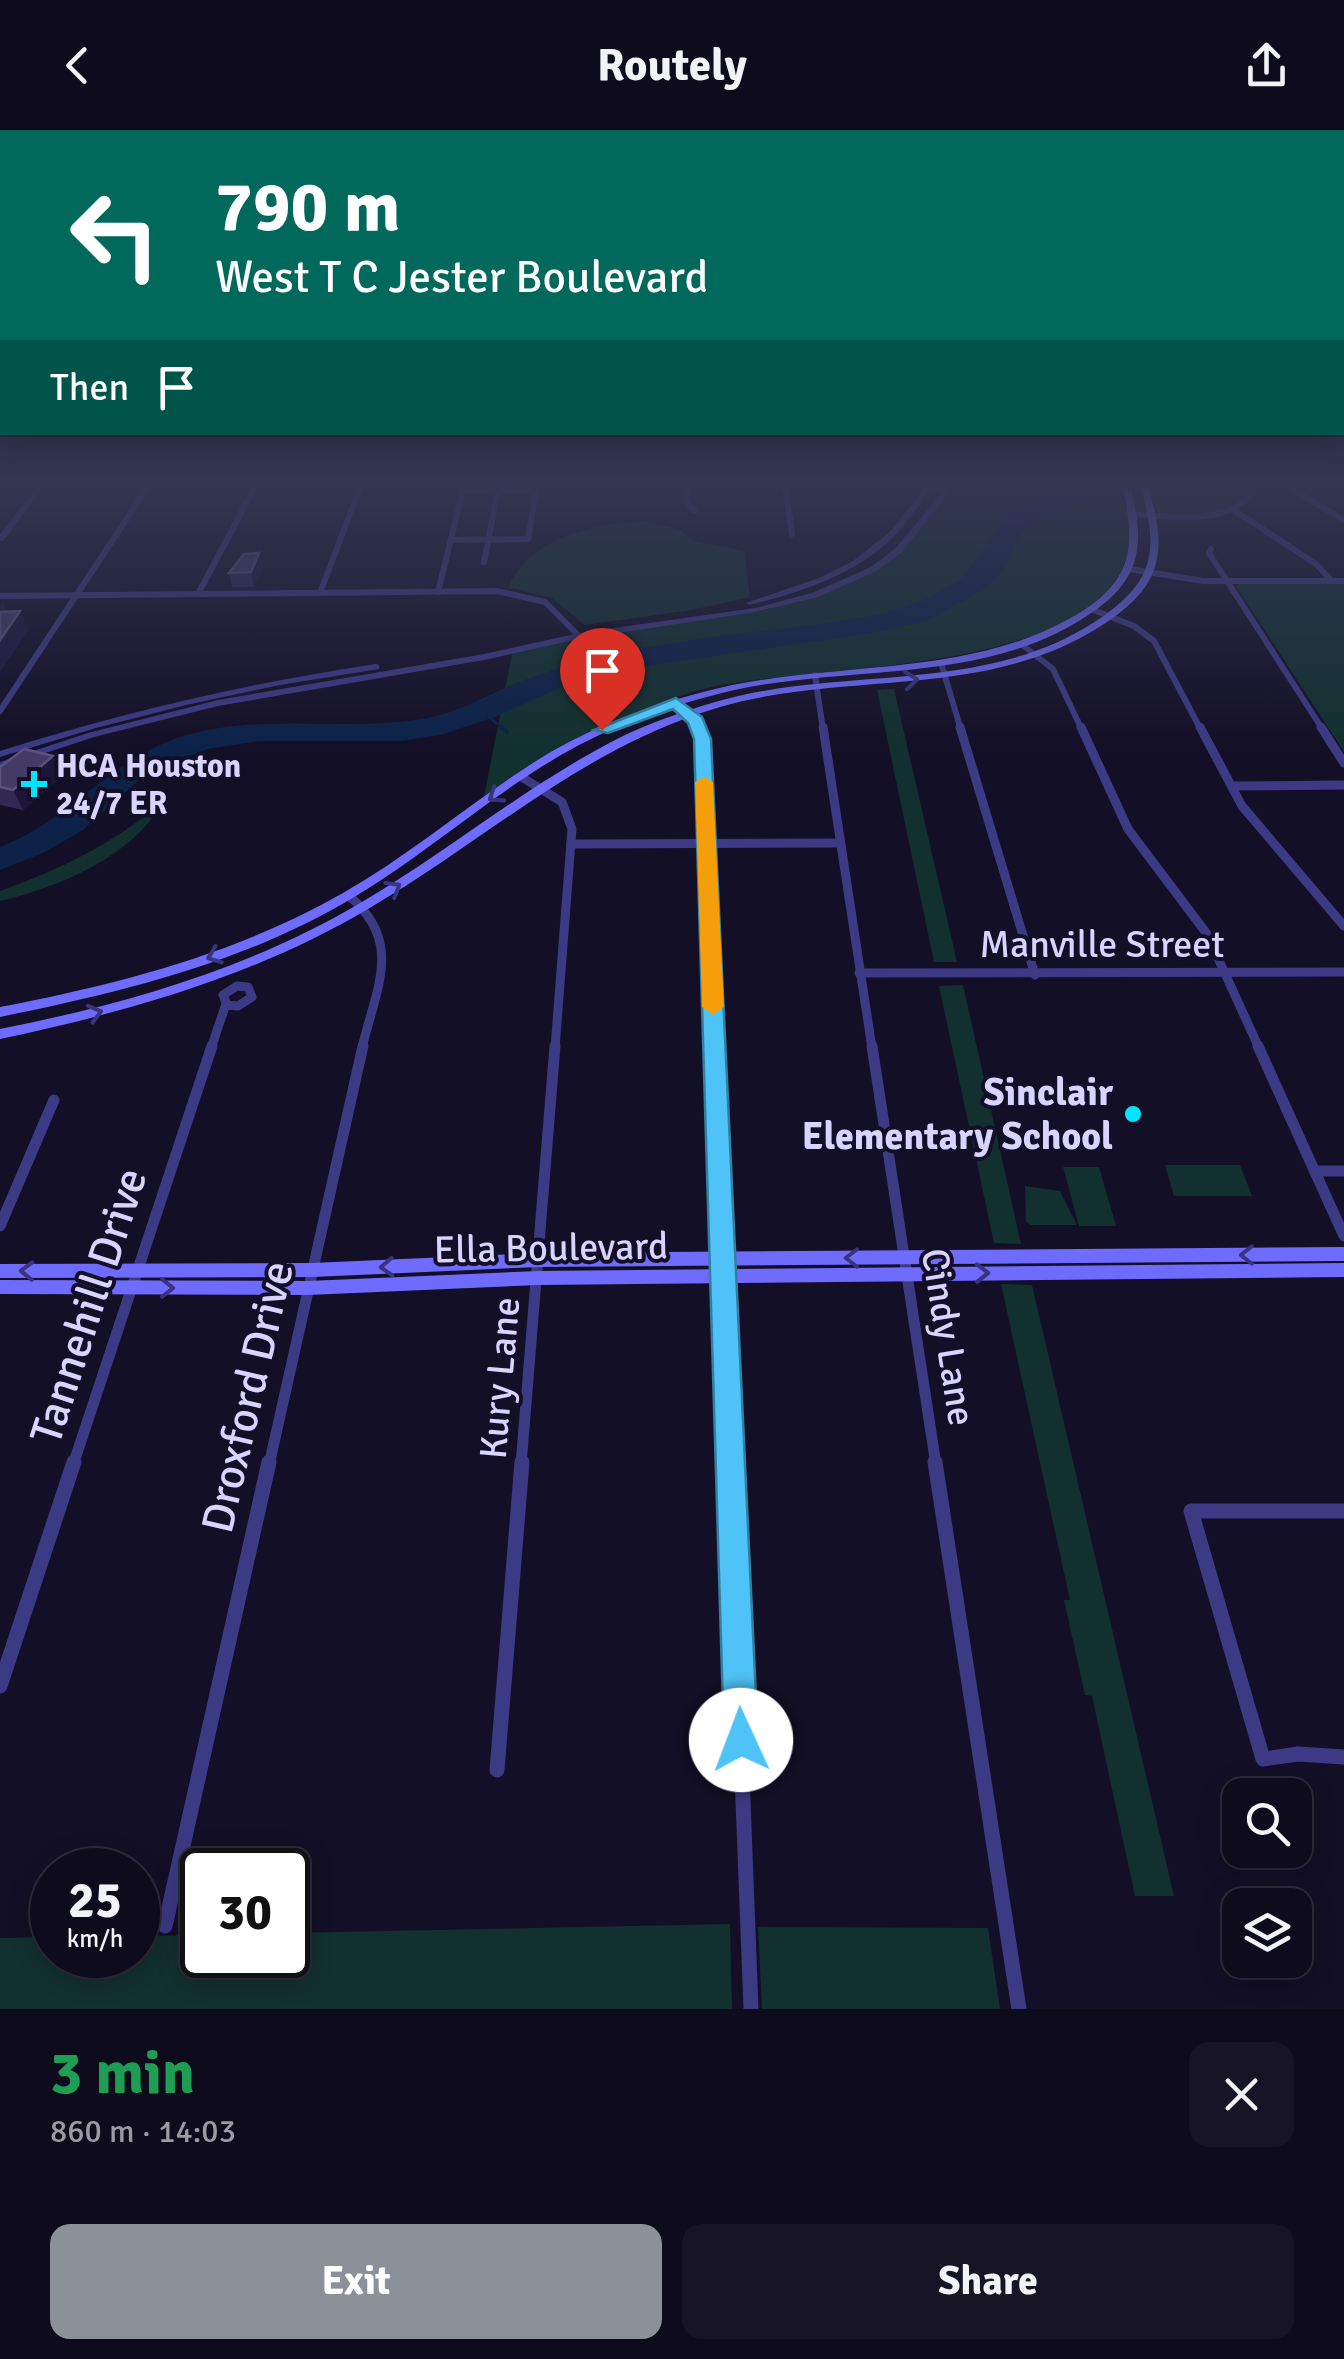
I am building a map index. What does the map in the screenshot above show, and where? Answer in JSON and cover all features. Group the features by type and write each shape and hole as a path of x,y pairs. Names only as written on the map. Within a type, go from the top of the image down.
{"main road":[{"path":"0,1034 95,1014 271,954 363,907 613,742 687,712 755,695 816,681 941,663 1021,644 1070,623 1091,609 1125,573"},
{"path":"0,1012 130,986 348,896 522,778 602,730 723,689 946,676 1036,654 1069,641 1110,616 1150,574"},
{"path":"180,968 184,986"},
{"name":"Ella Boulevard","path":"1148,1264 1344,1254"},
{"name":"Ella Boulevard","path":"0,1271 308,1288 723,1258 904,1266 1148,1264 1344,1270"},
{"name":"Ella Boulevard","path":"0,1287 312,1270 538,1269 724,1278 904,1266"}],"street":[{"path":"0,711 92,573"},
{"path":"198,594 209,573"},
{"path":"320,593 328,573"},
{"path":"438,592 442,573"},
{"path":"0,754 148,708 433,662 737,606 834,573"},
{"path":"837,573 851,580"},
{"path":"577,633 755,610 815,595 863,573"},
{"path":"1144,573 1227,581 1344,581"},
{"path":"1222,573 1344,763"},
{"path":"1324,573 1332,581"},
{"path":"0,596 497,591 538,597 555,605 577,633"},
{"path":"1091,609 1134,626 1158,647 1232,786 1267,839 1344,926"},
{"path":"1021,644 1053,669 1128,829 1207,934 1229,974 1344,1236"},
{"path":"941,663 1035,975"},
{"name":"Cindy Lane","path":"816,681 1019,2009"},
{"path":"0,766 145,720 283,685"},
{"path":"676,703 696,721 702,739 751,2009"},
{"path":"145,720 148,708"},
{"name":"Kury Lane","path":"497,1770 570,844 570,809 541,786 522,778"},
{"path":"1232,786 1344,785"},
{"path":"570,844 839,843"},
{"name":"Droxford Drive","path":"164,1926 383,956 384,934 363,907 348,896"},
{"name":"Manville Street","path":"859,973 1344,972"},
{"name":"Tannehill Drive","path":"0,1686 226,1004"},
{"path":"0,1226 54,1100"},
{"path":"1316,1172 1344,1171"},
{"path":"1344,1511 1191,1511 1262,1759 1298,1754 1344,1757"}],"green space":[{"path":"517,573 747,573 750,597 692,610 585,625 552,598 508,587"},
{"path":"868,573 1116,573 1106,592 1064,622 1009,643 878,667 754,680 677,697 619,720 484,797 512,654 598,635 764,610 835,590"},
{"path":"1344,584 1344,752 1236,586"},
{"path":"894,689 957,962 934,962 877,690"},
{"path":"164,801 150,821 114,854 70,878 0,901 0,891 86,854"},
{"path":"963,985 1021,1244 994,1243 939,986"},
{"path":"1165,1165 1240,1165 1252,1196 1174,1196"},
{"path":"1063,1167 1099,1167 1116,1226 1079,1226"},
{"path":"1025,1186 1060,1191 1077,1225 1030,1225 1026,1221"},
{"path":"1001,1284 1032,1285 1174,1896 1135,1896 1092,1696 1085,1695 1064,1600 1070,1600"},
{"path":"730,1924 732,2009 0,2009 0,1938 30,1937 30,1978 160,1978 160,1936 180,1935 180,1978 310,1978 310,1933"},
{"path":"758,1927 988,1928 1000,2009 762,2009"}],"water":[{"path":"966,573 1000,573 987,588 926,621 866,634 618,670 559,688 495,717 440,735 400,741 260,741 208,749 145,775 83,830 45,852 0,870 0,847 48,822 131,761 180,737 240,725 361,724 434,717 514,684 583,662 703,638 886,613 922,601"}],"building":[{"path":"20,611 0,640 0,612"},
{"path":"24,749 53,756 13,790 0,787 0,767"}],"waterway":[{"path":"488,716 504,730"},
{"path":"501,727 507,732"}],"slow traffic":[{"path":"704,782 713,1007"}],"place":[{"name":"HCA Houston 24/7 ER","path":"34,784"},
{"name":"Sinclair Elementary School","path":"1133,1114"}],"route":[{"path":"602,730 676,703 696,721 702,739 741,1740"}]}
